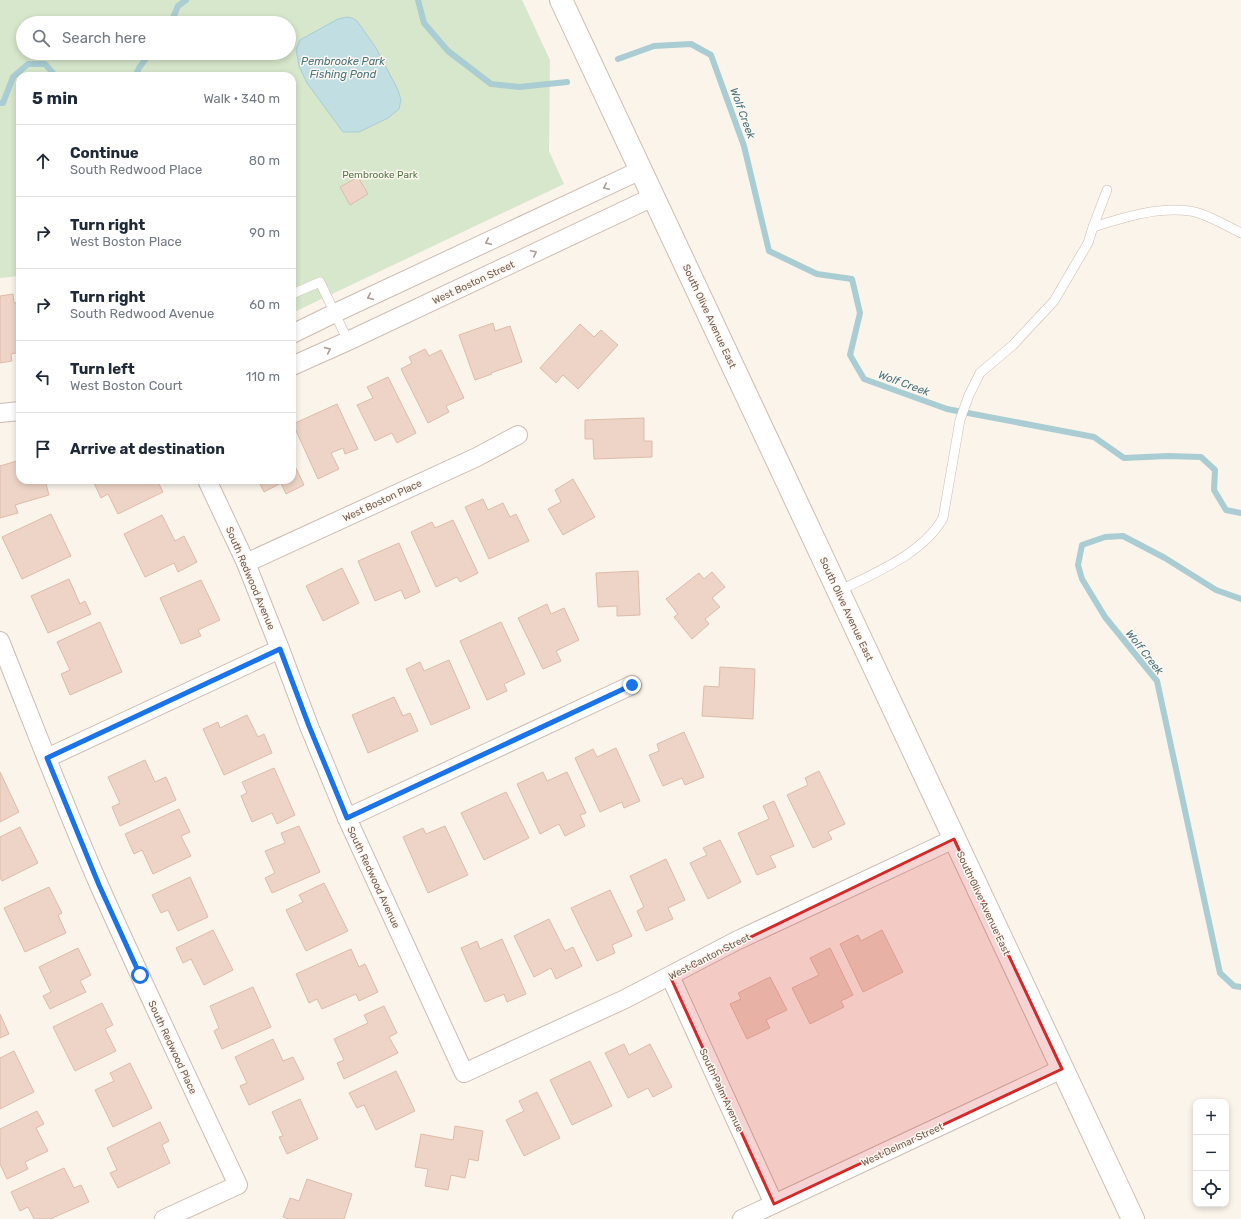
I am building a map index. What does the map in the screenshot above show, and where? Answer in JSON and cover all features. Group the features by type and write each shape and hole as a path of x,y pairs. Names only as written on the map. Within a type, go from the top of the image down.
{"street":[{"name":"South Olive Avenue East","path":"561,0 1133,1219"},
{"path":"296,332 641,170"},
{"name":"West Boston Street","path":"296,364 654,197"},
{"path":"0,413 16,411"},
{"name":"West Boston Place","path":"246,563 477,457 518,435"},
{"name":"South Redwood Avenue","path":"209,484 246,563 309,726 347,818 464,1073"},
{"name":"South Redwood Place","path":"0,642 99,885 238,1185 164,1219"},
{"path":"47,758 280,649"},
{"path":"347,818 632,685"},
{"name":"West Canton Street","path":"464,1073 625,999 736,941 954,839"},
{"name":"South Palm Avenue","path":"670,976 774,1204"},
{"name":"West Delmar Street","path":"742,1219 1062,1069"}],"lane":[{"path":"838,591 883,569 918,548 938,527 943,518 960,420 969,395 980,373 1013,345 1054,301 1088,243 1107,190"},
{"path":"1093,227 1125,216 1156,210 1191,211 1216,220 1241,233"},
{"path":"296,292 320,282 348,340"}],"highlighted area":[{"path":"954,839 1062,1069 774,1204 670,976"}],"green space":[{"name":"Pembrooke Park","path":"0,0 522,0 550,60 549,151 564,184 296,311 296,72 16,72 16,276 0,278"}],"water":[{"name":"Pembrooke Park Fishing Pond","path":"347,17 357,21 376,48 398,90 401,100 399,109 388,118 359,132 343,132 307,83 299,66 296,49 300,40 338,19"}],"building":[{"path":"358,177 368,194 350,205 340,187"},
{"path":"13,294 14,303 16,303 16,353 11,354 12,361 0,363 0,296"},
{"path":"493,323 495,331 510,326 522,362 475,380 459,335"},
{"path":"580,324 594,337 601,330 618,345 578,389 563,375 556,383 540,368"},
{"path":"425,349 429,356 441,350 464,398 446,406 449,412 428,423 401,369 412,363 409,357"},
{"path":"388,377 416,433 397,443 392,433 375,441 357,405 373,398 367,387"},
{"path":"337,404 358,449 345,454 343,448 331,453 339,469 318,479 296,431 296,423"},
{"path":"644,418 644,441 652,441 652,457 594,459 593,439 585,439 585,420"},
{"path":"16,461 16,484 46,484 49,495 15,505 18,513 0,518 0,466"},
{"path":"296,468 304,485 286,494 281,484 296,484"},
{"path":"573,479 595,517 563,535 548,509 561,502 555,490"},
{"path":"94,484 159,484 163,492 118,514 108,494 101,498"},
{"path":"260,484 279,484 264,492"},
{"path":"483,499 488,510 503,503 510,517 516,514 529,541 489,559 465,507"},
{"path":"51,514 71,556 22,579 2,537"},
{"path":"162,515 175,541 184,536 197,562 178,572 174,563 145,577 124,534"},
{"path":"453,520 478,573 460,582 457,577 436,587 411,532 432,522 435,528"},
{"path":"399,543 420,592 405,599 401,590 375,601 358,561"},
{"path":"342,568 359,603 323,621 306,586"},
{"path":"638,571 640,615 617,616 617,606 598,607 596,573"},
{"path":"712,572 725,587 712,598 720,607 705,619 709,624 692,639 674,617 678,614 666,599 699,573 704,579"},
{"path":"69,579 80,604 85,601 91,614 48,633 31,596"},
{"path":"201,580 220,620 198,630 201,636 181,644 160,598"},
{"path":"547,604 551,614 564,608 579,640 556,651 561,661 543,669 518,618"},
{"path":"100,622 122,672 70,695 61,674 70,670 57,642"},
{"path":"501,622 525,674 504,684 507,691 487,700 460,641"},
{"path":"449,660 470,708 431,725 406,669 420,662 424,671"},
{"path":"720,667 755,669 753,719 702,716 704,686 719,687"},
{"path":"394,697 403,716 410,713 418,731 368,753 352,715"},
{"path":"247,715 258,737 264,734 272,753 224,775 203,729 218,722 220,728"},
{"path":"684,732 704,777 685,785 682,778 663,786 649,755 659,751 657,744"},
{"path":"616,748 640,801 624,808 622,802 600,812 575,758 593,749 597,757"},
{"path":"145,760 155,782 166,777 176,800 120,826 112,807 120,803 108,777"},
{"path":"274,768 295,815 277,824 272,813 252,822 241,796 247,793 242,782"},
{"path":"819,771 845,824 828,832 832,839 813,848 787,795 808,785 805,778"},
{"path":"0,772 19,812 0,822"},
{"path":"543,772 547,781 567,772 586,813 580,815 585,826 565,836 559,824 540,834 517,784"},
{"path":"506,792 529,838 484,860 461,813"},
{"path":"774,801 794,846 770,856 776,867 757,875 738,833 769,819 763,806"},
{"path":"179,809 190,832 181,836 191,856 153,874 142,850 134,854 125,834"},
{"path":"299,826 320,872 272,893 265,878 275,873 265,851 285,843 281,833"},
{"path":"445,826 468,875 428,893 403,837 423,828 426,834"},
{"path":"20,827 38,863 2,881 0,878 0,837"},
{"path":"720,840 741,882 708,899 690,863 707,855 703,848"},
{"path":"666,859 685,900 668,908 673,919 646,931 637,911 644,907 630,876"},
{"path":"190,877 208,917 178,931 168,910 161,913 152,895"},
{"path":"324,883 348,931 306,951 286,910 303,902 299,895"},
{"path":"49,887 62,913 58,915 66,933 25,952 4,908"},
{"path":"610,890 632,936 612,945 615,953 597,961 571,908"},
{"path":"549,919 565,951 573,947 582,966 556,979 551,968 534,977 514,936"},
{"path":"213,930 233,970 204,985 191,959 183,963 176,948"},
{"path":"882,930 903,972 863,992 840,944 858,935 861,941"},
{"path":"502,939 526,994 507,1002 504,994 485,1002 461,948 477,941 480,949"},
{"path":"78,948 91,975 80,981 86,992 50,1009 43,996 51,992 39,967"},
{"path":"830,948 853,995 841,1001 844,1007 810,1024 792,988 819,975 810,958"},
{"path":"351,949 359,967 365,964 378,992 359,1001 356,994 322,1009 317,999 309,1003 296,974"},
{"path":"770,977 787,1010 766,1020 770,1028 747,1039 730,1004 741,999 738,993"},
{"path":"253,987 271,1027 222,1049 214,1031 219,1028 210,1006"},
{"path":"102,1003 113,1025 105,1029 116,1051 75,1071 53,1027"},
{"path":"384,1006 397,1033 389,1037 398,1053 344,1079 337,1063 344,1060 334,1039 368,1023 364,1015"},
{"path":"0,1014 9,1034 0,1038"},
{"path":"273,1039 283,1061 293,1057 304,1079 249,1105 240,1086 247,1083 235,1057"},
{"path":"624,1044 629,1055 650,1044 672,1087 653,1097 648,1088 628,1098 605,1053"},
{"path":"14,1051 34,1092 0,1109 0,1058"},
{"path":"590,1061 612,1106 572,1125 550,1080"},
{"path":"130,1063 152,1108 113,1127 95,1090 114,1081 110,1073"},
{"path":"396,1071 415,1111 376,1130 364,1105 357,1108 349,1093"},
{"path":"537,1092 560,1138 524,1156 506,1120 524,1111 519,1101"},
{"path":"300,1099 318,1139 287,1154 279,1137 283,1136 272,1112"},
{"path":"37,1111 44,1124 36,1128 48,1151 25,1162 28,1169 7,1179 0,1164 0,1129"},
{"path":"160,1122 169,1141 162,1145 170,1163 118,1188 110,1173 117,1170 107,1148"},
{"path":"455,1126 483,1131 478,1161 469,1159 465,1178 451,1175 448,1190 425,1186 428,1169 415,1167 421,1134 453,1140"},
{"path":"64,1168 74,1188 81,1185 89,1202 50,1219 34,1219 28,1207 20,1211 11,1192"},
{"path":"307,1179 352,1194 344,1219 288,1219 283,1217 290,1198 299,1201"}],"waterway":[{"name":"Wolf Creek","path":"174,16 178,6 186,0"},
{"name":"Wolf Creek","path":"418,0 424,23 448,51 491,84 519,87 567,82"},
{"name":"Wolf Creek","path":"618,59 654,46 691,44 711,55 744,146 769,251 817,274 852,279 860,313 850,355 864,379 947,409 1094,437 1124,458 1168,456 1201,457 1215,470 1214,490 1226,510 1241,513"},
{"name":"Wolf Creek","path":"137,72 145,60"},
{"name":"Wolf Creek","path":"19,72 28,64 45,64 52,72"},
{"name":"Wolf Creek","path":"0,103 3,103 13,77 16,74"},
{"name":"Wolf Creek","path":"1241,599 1216,590 1165,558 1123,536 1105,537 1082,545 1078,565 1082,579 1105,617 1157,681 1220,973 1234,986 1241,987"}],"route":[{"path":"140,975 99,885 47,758 280,649 309,726 347,818 632,685"}]}
